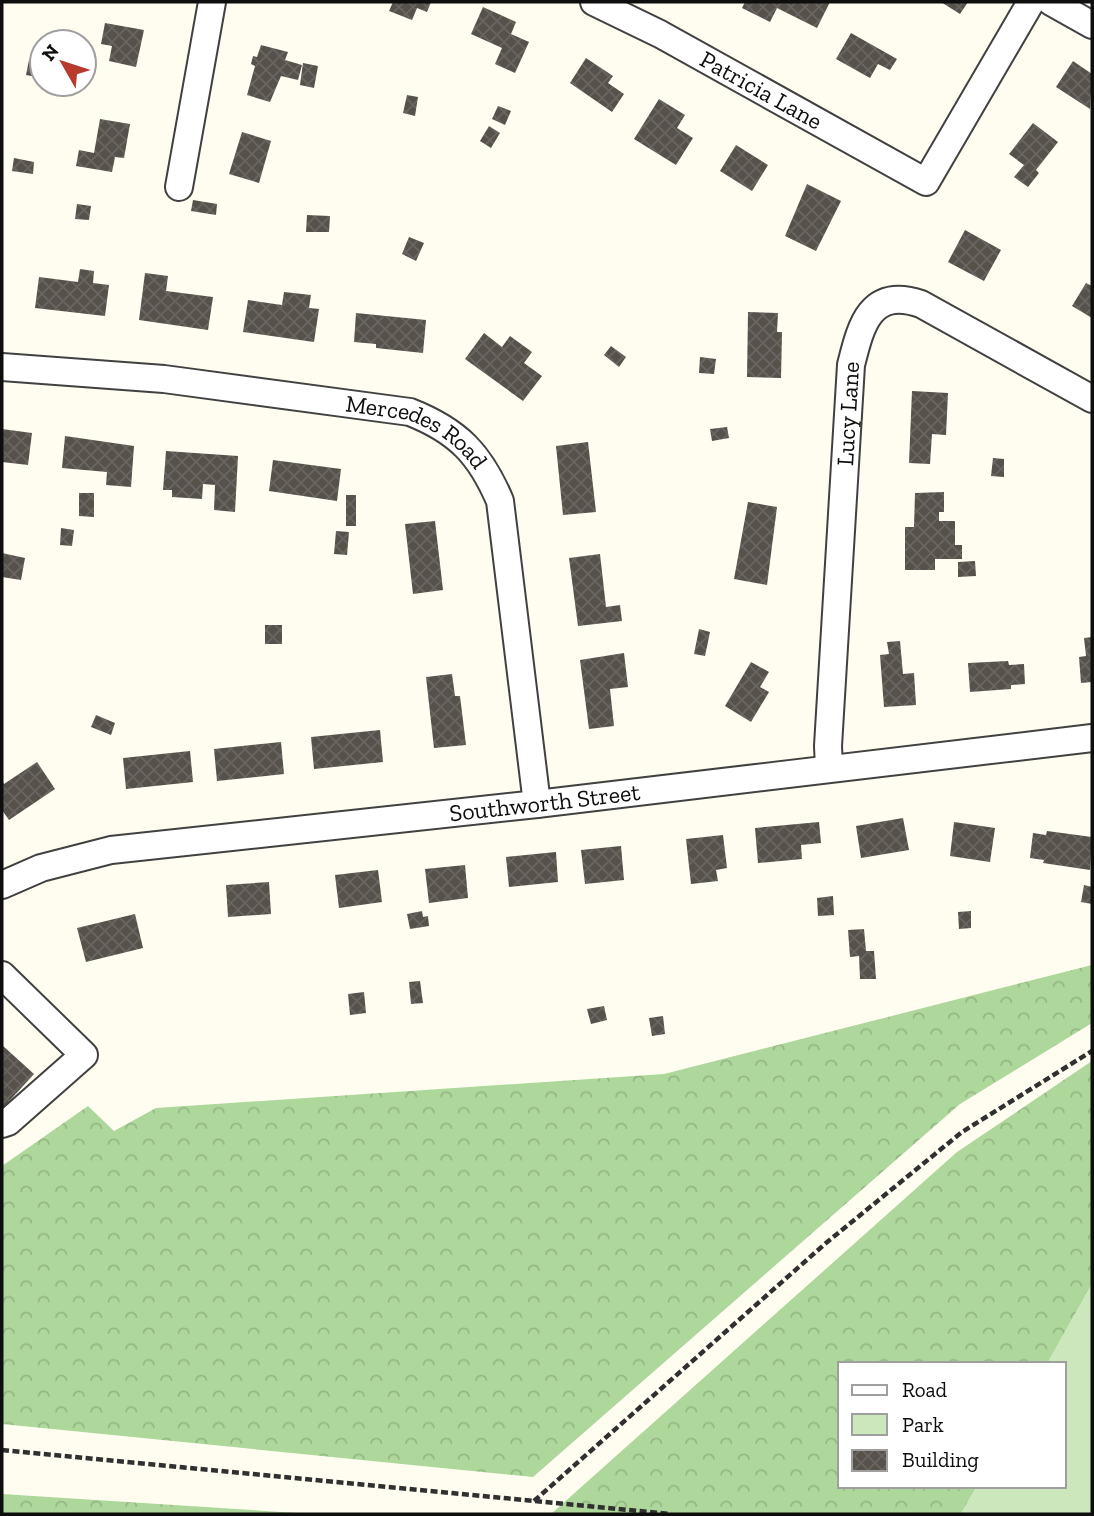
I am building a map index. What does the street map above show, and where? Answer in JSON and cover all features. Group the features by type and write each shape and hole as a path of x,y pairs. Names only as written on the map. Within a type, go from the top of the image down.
{"street":[{"path":"179,187 212,2"},
{"name":"Patricia Lane","path":"594,2 660,34 926,182 1031,2"},
{"path":"1051,2 1092,25"},
{"name":"Lucy Lane","path":"830,768 828,746 851,365 866,318 878,304 890,299 921,304 1092,399"},
{"name":"Mercedes Road","path":"2,367 164,379 410,412 440,424 464,444 486,470 500,501 537,804"},
{"name":"Southworth Street","path":"3,881 111,850 537,804 1092,738"},
{"path":"2,975 84,1055 9,1122 2,1124"}],"path":[{"path":"534,1501 827,1244 962,1132 1092,1051"},
{"path":"2,1450 671,1514"}],"green space":[{"path":"1092,965 1092,1023 960,1104 533,1477 2,1424 2,1166 88,1106 114,1131 156,1108 664,1074"},
{"path":"1092,1061 1092,1284 1048,1362 838,1362 838,1488 976,1488 961,1514 551,1514 957,1152"},
{"path":"1092,1284 1092,1514 961,1514 976,1488 1066,1488 1066,1362 1048,1362"},
{"path":"2,1494 313,1514 2,1514"}],"building":[{"path":"393,2 431,2 427,12 417,8 412,20 389,11"},
{"path":"745,2 830,2 817,28 777,8 770,22 742,8"},
{"path":"941,2 968,2 960,14"},
{"path":"483,7 516,22 511,34 529,42 515,73 495,64 502,48 471,34"},
{"path":"105,23 144,30 136,67 109,61 112,46 101,44"},
{"path":"851,33 897,59 890,70 878,64 870,78 836,59"},
{"path":"261,45 288,52 285,60 302,65 298,80 281,76 270,102 247,95 255,66 251,64 253,56 257,57"},
{"path":"586,58 613,76 608,83 624,94 612,112 570,83"},
{"path":"1073,61 1092,74 1090,109 1056,87"},
{"path":"303,63 318,66 314,88 300,85"},
{"path":"407,95 418,97 415,116 403,113"},
{"path":"659,99 685,115 677,128 693,138 676,165 634,139"},
{"path":"498,106 511,111 505,125 492,119"},
{"path":"100,119 130,124 124,158 115,157 112,172 76,166 79,150 94,153"},
{"path":"1033,123 1058,142 1036,170 1039,173 1028,187 1014,177 1024,165 1009,154"},
{"path":"489,126 500,133 491,148 480,141"},
{"path":"242,132 271,141 259,183 229,174"},
{"path":"736,145 768,165 752,191 720,171"},
{"path":"14,158 34,162 33,174 12,171"},
{"path":"807,184 841,201 816,251 785,236"},
{"path":"193,200 217,204 216,215 191,211"},
{"path":"77,204 91,206 89,220 75,219"},
{"path":"307,215 330,216 329,232 306,232"},
{"path":"965,230 1001,250 984,281 948,262"},
{"path":"409,237 424,243 416,261 402,254"},
{"path":"80,269 94,271 93,283 109,285 105,316 35,308 39,277 78,282"},
{"path":"145,273 168,276 166,291 213,297 208,330 139,320"},
{"path":"1086,283 1092,286 1092,318 1072,306"},
{"path":"284,292 311,295 309,308 319,309 314,342 243,332 248,300 282,305"},
{"path":"748,312 778,313 777,332 782,332 781,378 747,377"},
{"path":"356,313 426,320 423,353 376,348 376,344 354,342"},
{"path":"484,333 502,347 510,336 532,352 524,363 542,376 523,401 465,359"},
{"path":"611,346 626,357 619,367 604,355"},
{"path":"700,357 716,359 714,374 699,373"},
{"path":"912,391 948,393 946,435 932,434 930,464 909,463"},
{"path":"727,427 729,438 712,441 710,429"},
{"path":"2,429 32,433 28,465 2,462"},
{"path":"65,436 134,446 131,487 106,485 107,472 62,468"},
{"path":"588,442 596,512 563,515 556,446"},
{"path":"166,451 238,456 235,512 214,510 215,485 203,484 202,499 172,497 172,490 163,490"},
{"path":"993,458 1004,459 1004,477 991,476"},
{"path":"273,460 341,469 337,501 269,491"},
{"path":"944,492 944,512 939,512 939,521 955,521 955,545 962,545 962,559 935,559 935,570 905,570 905,527 914,527 915,493"},
{"path":"79,493 94,493 94,517 79,516"},
{"path":"346,495 356,495 356,526 346,526"},
{"path":"748,502 777,507 767,585 734,579"},
{"path":"435,521 443,590 413,594 405,524"},
{"path":"61,528 74,530 72,546 60,545"},
{"path":"336,531 349,532 347,555 334,554"},
{"path":"2,553 25,558 21,580 2,577"},
{"path":"600,554 606,607 620,605 622,621 578,626 569,558"},
{"path":"975,561 976,576 958,577 958,562"},
{"path":"265,625 282,625 282,644 265,644"},
{"path":"699,629 710,632 705,656 694,654"},
{"path":"1092,637 1092,682 1081,683 1079,657 1086,656 1084,638"},
{"path":"900,641 903,674 914,673 916,705 884,707 880,655 889,654 887,642"},
{"path":"624,653 628,687 610,689 614,726 589,729 580,660"},
{"path":"1008,661 1009,665 1024,664 1025,684 1011,685 1011,689 970,692 968,663"},
{"path":"751,662 769,672 760,687 769,692 751,722 725,706"},
{"path":"452,674 455,696 460,696 466,745 434,748 426,677"},
{"path":"96,715 115,723 111,735 91,727"},
{"path":"380,730 383,762 314,769 311,737"},
{"path":"281,742 284,774 217,781 214,749"},
{"path":"190,751 193,782 126,789 123,758"},
{"path":"37,762 55,789 9,820 2,810 2,781 4,784"},
{"path":"903,818 909,850 861,858 856,826"},
{"path":"819,822 821,843 801,845 802,859 758,863 755,828"},
{"path":"954,822 995,828 990,862 950,856"},
{"path":"1047,831 1092,837 1090,870 1043,863 1044,860 1030,858 1033,833 1046,835"},
{"path":"723,835 727,868 716,870 718,881 691,884 686,839"},
{"path":"621,846 624,880 585,884 581,850"},
{"path":"556,852 558,882 509,887 506,857"},
{"path":"465,865 468,898 429,903 425,869"},
{"path":"378,870 382,902 339,908 335,875"},
{"path":"269,882 271,914 228,917 226,885"},
{"path":"1084,885 1092,887 1092,904 1081,902"},
{"path":"833,896 834,915 818,916 817,898"},
{"path":"422,911 423,917 428,916 429,926 410,929 407,914"},
{"path":"971,911 971,928 959,929 958,912"},
{"path":"135,914 143,948 86,962 77,928"},
{"path":"864,929 866,951 874,951 876,979 860,979 859,956 850,957 848,930"},
{"path":"420,981 423,1003 411,1004 409,982"},
{"path":"364,992 366,1013 350,1015 348,994"},
{"path":"604,1006 607,1020 591,1024 587,1009"},
{"path":"663,1016 665,1034 652,1036 649,1018"},
{"path":"2,1045 34,1074 2,1109"}]}
